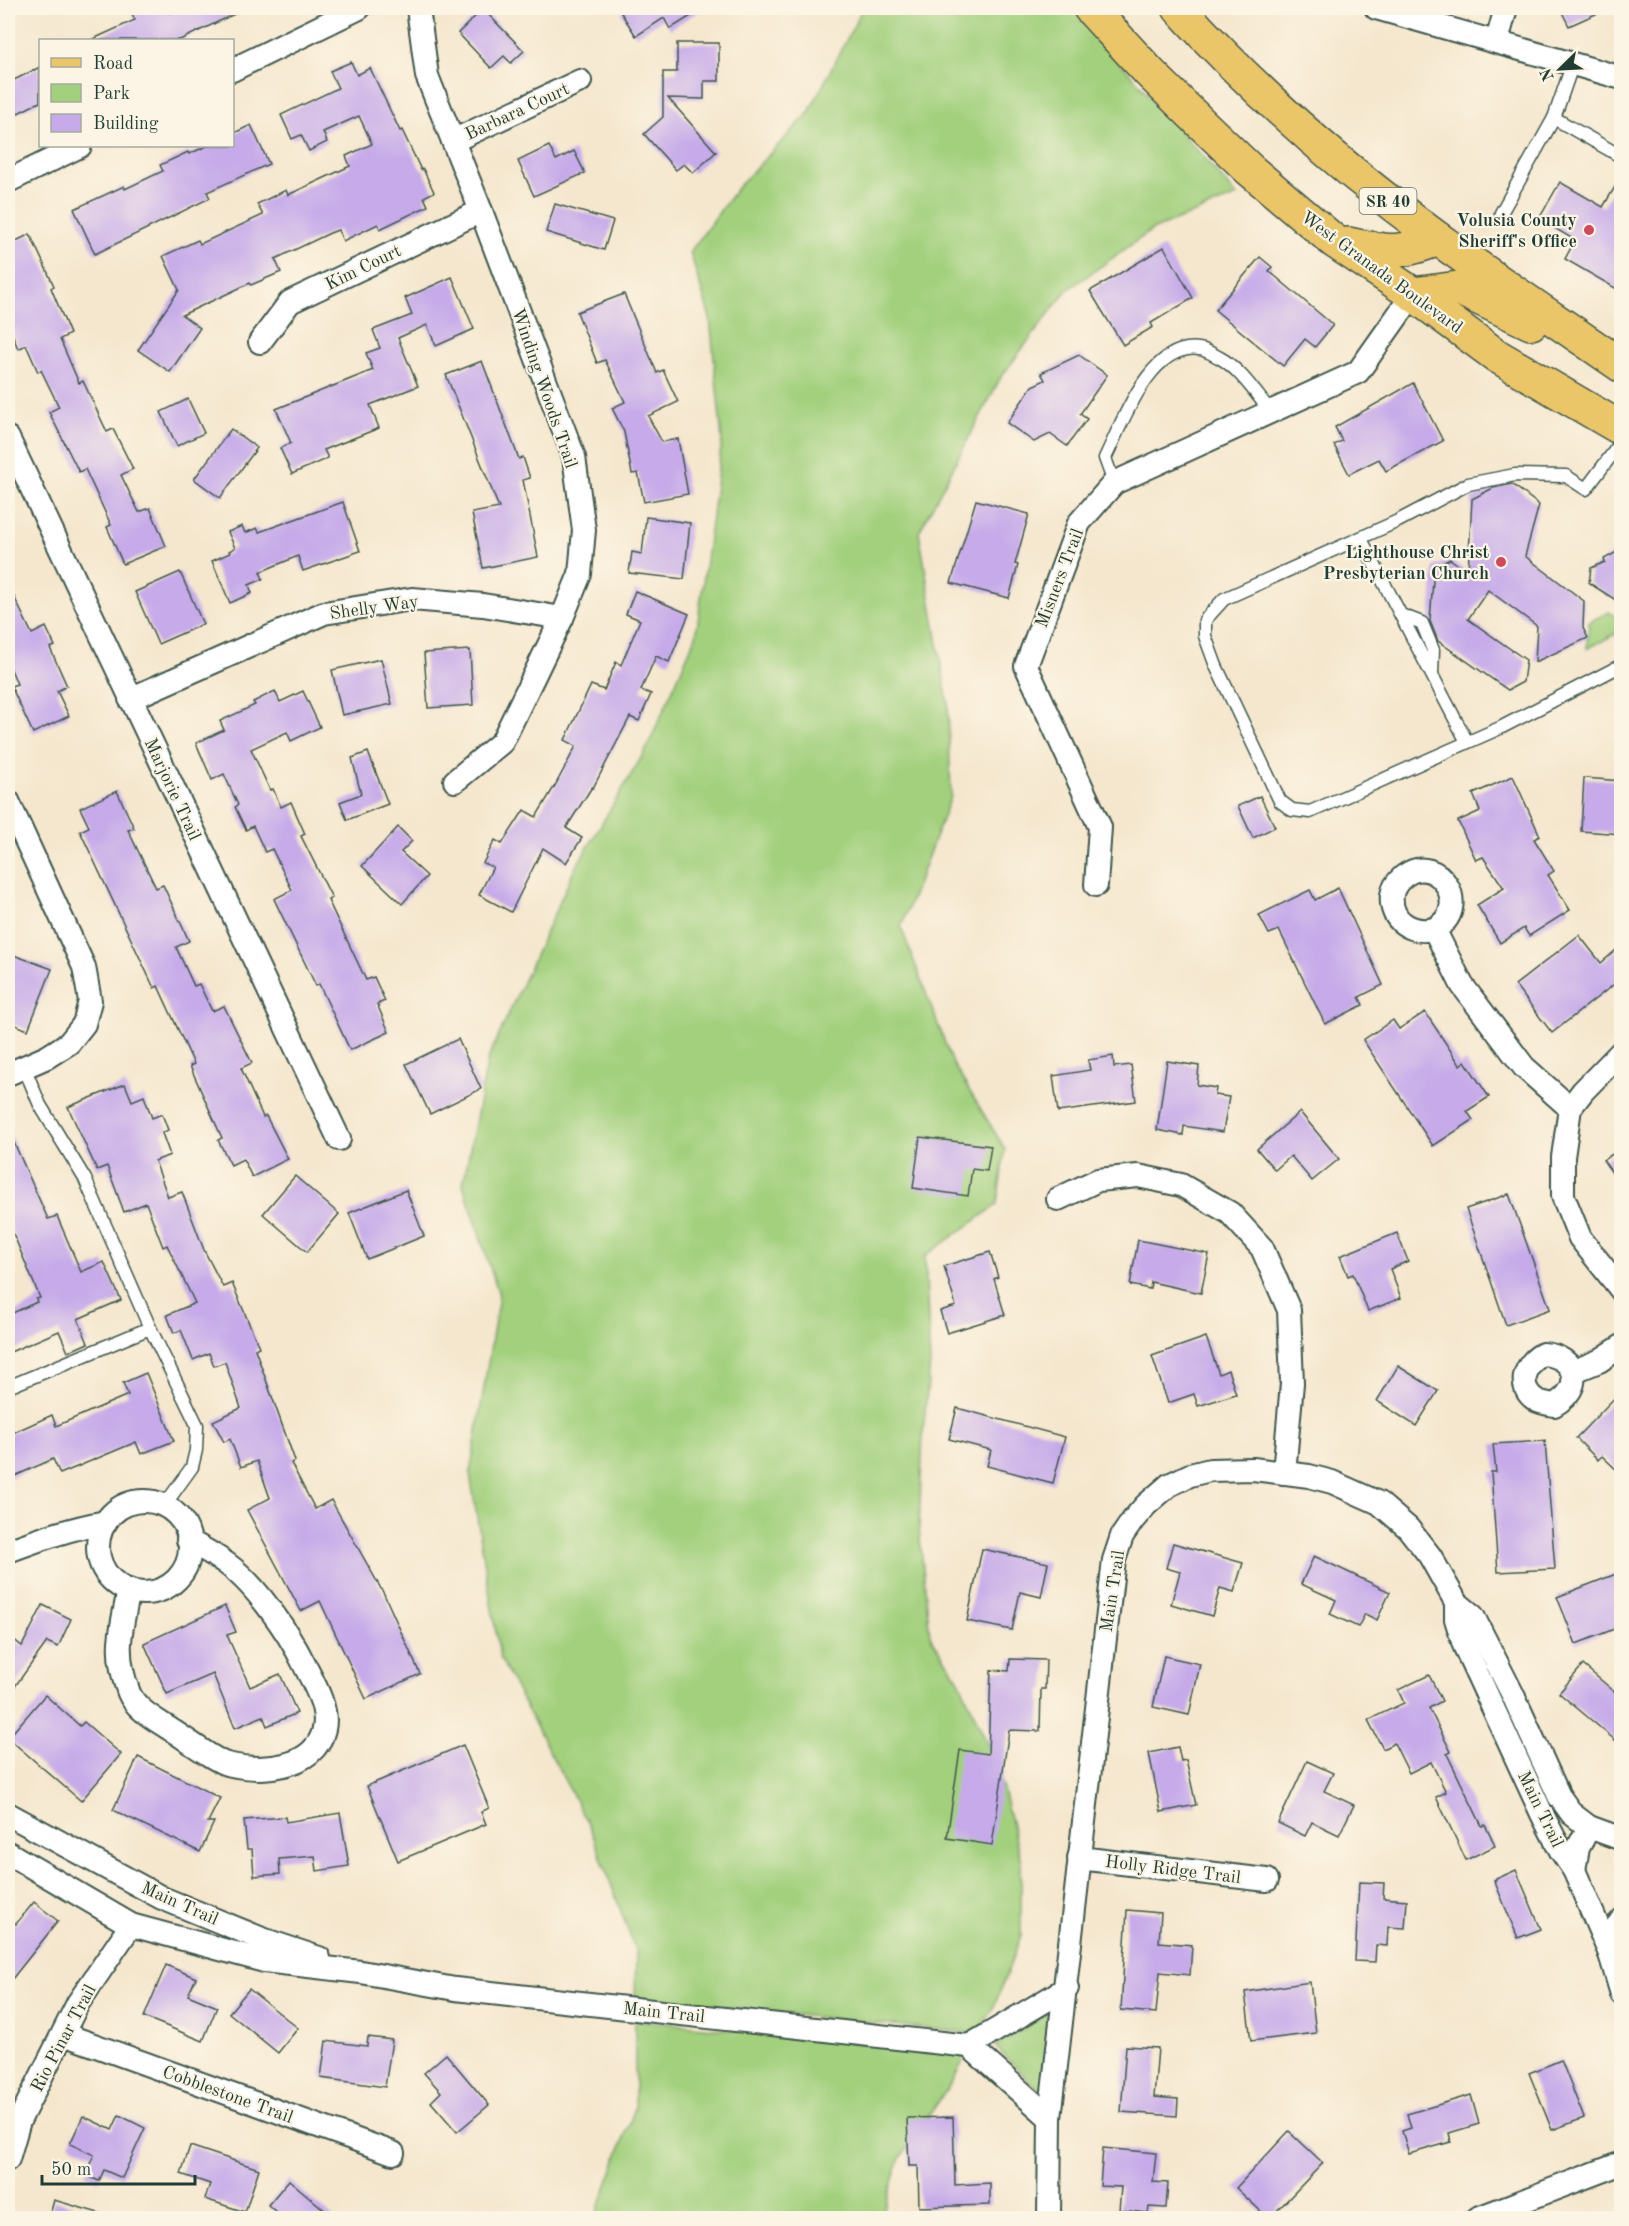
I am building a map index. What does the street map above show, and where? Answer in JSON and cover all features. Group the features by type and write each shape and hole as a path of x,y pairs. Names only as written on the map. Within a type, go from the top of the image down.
{"main road":[{"name":"West Granada Boulevard","path":"1090,8 1150,73 1249,169 1334,241 1413,294 1497,356 1622,429"},
{"name":"SR 40","path":"1179,8 1246,77 1342,164 1438,239 1622,366"},
{"path":"1334,241 1390,252 1412,249 1438,239"},
{"path":"1413,294 1458,288 1622,366"}],"street":[{"path":"234,69 359,8"},
{"name":"Winding Woods Trail","path":"418,8 427,76 574,457 584,530 580,574 562,618 502,742 455,781"},
{"path":"1376,8 1622,78"},
{"path":"1497,41 1506,8"},
{"name":"Barbara Court","path":"453,141 580,81"},
{"path":"8,182 78,147"},
{"name":"Kim Court","path":"260,342 290,302 481,211"},
{"name":"Misners Trail","path":"1096,885 1100,827 1026,666 1079,524 1114,483 1358,372 1413,294"},
{"name":"Marjorie Trail","path":"8,438 339,1139"},
{"name":"Shelly Way","path":"130,699 324,613 412,599 483,604 562,618"},
{"path":"8,801 84,968 90,1001 84,1024 69,1043 46,1057 16,1070"},
{"path":"1434,928 1462,985 1524,1067 1570,1108"},
{"path":"1622,1052 1583,1091 1570,1108 1563,1157 1563,1196 1580,1238 1622,1291"},
{"path":"1058,1199 1098,1180 1138,1176 1181,1185 1230,1213 1262,1248 1289,1310 1293,1383 1284,1473"},
{"path":"1572,1371 1599,1361 1622,1346"},
{"name":"Main Trail","path":"1049,2218 1050,2118 1114,1560 1122,1536 1133,1520 1169,1485 1190,1475 1228,1468 1309,1476 1332,1482 1379,1503 1408,1528 1430,1556 1456,1602 1473,1616 1512,1693 1559,1796 1572,1814 1589,1827 1622,1839"},
{"path":"135,1501 150,1501 164,1506 177,1515 185,1528 188,1557 182,1572 172,1583 159,1590 144,1593 129,1590 116,1583 106,1572 99,1559 98,1544 101,1529 109,1516 135,1501"},
{"path":"8,1551 41,1538 106,1522"},
{"path":"129,1590 118,1656 130,1695 147,1714 226,1764 271,1768 296,1762 315,1746 324,1728 322,1700 291,1638 256,1594 228,1565 188,1540"},
{"name":"Main Trail","path":"1456,1602 1456,1619 1464,1646 1542,1814 1561,1851 1574,1870"},
{"name":"Main Trail","path":"8,1815 162,1898 262,1938 361,1972"},
{"name":"Main Trail","path":"1574,1870 1578,1848 1589,1827"},
{"name":"Main Trail","path":"8,1853 131,1925 264,1961 361,1972 455,1989 969,2046"},
{"name":"Holly Ridge Trail","path":"1080,1858 1267,1880"},
{"path":"1574,1870 1611,1954 1622,1994"},
{"path":"100,1906 118,1874"},
{"path":"176,1936 187,1908"},
{"path":"1611,1954 1617,1926 1622,1920"},
{"name":"Rio Pinar Trail","path":"8,2159 19,2121 78,2003 131,1925"},
{"path":"1050,2118 969,2046 1066,1988"},
{"name":"Cobblestone Trail","path":"63,2034 393,2153"},
{"path":"1478,2218 1622,2163"}],"lane":[{"path":"1501,213 1554,118 1573,63"},
{"path":"1554,118 1622,157"},
{"path":"1114,483 1105,458 1141,384 1163,360 1179,350 1199,349 1222,359 1249,384 1271,412"},
{"path":"1622,441 1586,489 1566,476 1515,475 1467,484 1361,539 1224,599 1205,620 1205,636 1216,666 1280,801 1292,810 1310,812 1500,728 1622,665"},
{"path":"1361,539 1467,742"},
{"path":"16,1070 85,1179 150,1328 197,1425 196,1450 192,1467 164,1506"},
{"path":"8,1387 150,1328"}],"green space":[{"path":"863,8 1073,8 1237,196 1152,230 1066,291 1001,377 919,532 948,703 951,796 901,927 953,1064 1005,1149 997,1205 925,1256 930,1363 923,1432 919,1528 930,1636 959,1680 996,1763 1021,1861 1021,1936 995,2004 979,2034 635,1998 636,1952 591,1830 500,1658 470,1474 499,1295 463,1184 488,1059 574,870 647,748 696,636 722,440 710,318 690,252 737,188 808,114"},
{"path":"1609,612 1615,616 1621,616 1621,631 1587,649 1589,622"},
{"path":"1049,2012 1043,2095 995,2046"},
{"path":"635,2020 967,2054 953,2080 899,2160 881,2218 595,2218 635,2108"}],"building":[{"path":"141,8 168,8 171,13 182,8 247,8 182,39 93,39 135,20 131,12"},
{"path":"630,8 704,8 670,29 664,18 636,36 621,13"},
{"path":"1560,8 1609,8 1569,26"},
{"path":"483,9 524,51 511,63 504,56 491,68 458,33"},
{"path":"677,43 719,43 719,81 704,81 704,99 668,98 716,152 693,173 684,164 676,170 644,134 663,117 663,72 677,72"},
{"path":"351,62 357,75 370,68 400,131 402,130 434,192 424,197 428,206 380,229 378,224 343,241 338,230 330,233 275,259 281,272 251,285 250,283 182,315 200,328 170,372 138,350 179,290 163,256 198,240 200,244 263,215 257,204 286,190 288,195 350,166 346,156 372,144 359,116 323,132 327,142 309,151 301,135 292,139 281,115 338,88 330,71"},
{"path":"39,68 39,102 8,118 8,83"},
{"path":"251,125 269,164 207,192 210,198 95,254 74,209 163,171 160,165 188,152 189,154 205,147 234,147 234,133"},
{"path":"549,146 556,160 574,151 585,173 534,196 518,161"},
{"name":"Volusia County Sheriff's Office","path":"1622,175 1622,292 1565,259 1575,240 1539,219 1560,182 1603,207"},
{"path":"555,204 613,221 604,250 546,232"},
{"path":"30,234 54,286 51,288 70,334 60,339 79,383 83,381 107,432 113,429 133,469 121,475 139,512 150,508 166,546 123,564 107,527 111,525 85,469 79,472 49,412 59,407 41,370 38,372 26,345 18,349 8,323 8,245"},
{"path":"1164,247 1193,298 1151,323 1153,327 1123,345 1090,291"},
{"path":"1260,257 1272,267 1269,271 1333,325 1315,347 1305,339 1283,366 1215,310"},
{"path":"452,277 474,329 436,346 427,325 398,338 418,386 370,405 379,428 324,450 328,458 292,474 280,448 291,443 276,409 373,370 366,353 380,348 373,330 412,315 405,298"},
{"path":"624,294 657,373 663,370 678,402 648,416 662,442 678,439 688,494 644,502 638,473 632,474 624,432 612,408 625,402 605,360 597,363 577,312"},
{"path":"1079,355 1107,375 1080,414 1087,419 1067,446 1050,434 1034,442 1007,423 1032,386 1045,380 1041,373"},
{"path":"482,361 519,459 523,457 530,478 523,480 538,557 483,568 472,513 499,508 446,375"},
{"path":"1413,383 1443,441 1386,471 1379,459 1349,474 1334,445 1342,441 1335,427"},
{"path":"188,399 204,433 177,446 161,412"},
{"path":"231,429 257,448 220,498 194,479"},
{"path":"1512,484 1539,505 1525,556 1584,601 1583,628 1588,638 1535,662 1537,626 1488,590 1468,619 1526,660 1523,682 1508,690 1438,641 1430,621 1434,567 1450,559 1468,572 1472,499 1493,488"},
{"path":"976,500 1029,514 1015,564 1018,565 1009,598 951,583"},
{"path":"343,502 360,551 303,571 298,556 260,572 263,579 249,585 252,593 230,603 212,561 230,553 229,551 235,548 228,532 242,526 245,533 257,528 259,532"},
{"path":"646,517 690,523 684,579 629,573 632,552 642,554"},
{"path":"1622,549 1622,604 1589,583 1591,568 1605,562 1604,559"},
{"path":"180,572 203,624 158,644 135,592"},
{"path":"8,584 32,634 46,627 55,646 50,648 67,686 57,691 69,716 33,733 11,686 17,684 8,662"},
{"path":"635,591 689,614 669,662 656,656 641,690 651,694 639,721 630,717 593,788 566,828 582,838 566,863 543,848 511,912 479,895 493,867 483,863 495,840 502,844 524,810 536,817 556,784 576,746 565,740 591,685 604,690 616,662 621,665 640,620 626,614"},
{"path":"470,650 473,705 428,708 424,653"},
{"path":"381,659 392,704 342,715 332,670"},
{"path":"275,691 280,702 303,691 320,727 291,741 287,732 251,749 270,790 273,789 281,807 291,802 305,834 301,836 332,898 328,900 366,980 374,977 385,1001 377,1004 389,1032 350,1050 319,984 316,986 274,899 292,890 272,849 265,852 253,826 246,830 235,807 238,805 224,774 212,780 196,743 224,730 220,721 255,705 253,702"},
{"path":"368,752 388,804 347,820 340,802 361,794 352,758"},
{"path":"1513,776 1540,836 1534,839 1554,871 1548,875 1570,910 1529,936 1524,928 1500,943 1477,905 1504,888 1483,857 1476,860 1458,821 1480,811 1473,794"},
{"path":"1584,778 1622,781 1622,834 1581,831"},
{"path":"117,791 134,828 128,830 156,888 163,885 189,941 176,947 194,986 199,984 212,1011 224,1006 252,1063 241,1068 263,1117 266,1116 288,1159 252,1177 243,1159 231,1165 218,1140 222,1138 190,1066 194,1064 158,986 154,988 80,831 89,827 80,808"},
{"path":"1260,796 1275,827 1253,838 1238,806"},
{"path":"398,827 412,841 401,852 427,876 402,904 362,866"},
{"path":"1338,888 1383,985 1359,997 1363,1005 1325,1024 1279,930 1269,934 1259,915 1310,890 1315,900"},
{"path":"1579,935 1601,963 1622,945 1622,978 1552,1033 1515,985"},
{"path":"8,953 52,969 28,1030 8,1022"},
{"path":"1425,1012 1460,1065 1465,1061 1489,1097 1467,1111 1473,1120 1433,1146 1363,1040 1393,1020 1399,1029"},
{"path":"458,1039 481,1089 430,1114 406,1064"},
{"path":"1113,1056 1114,1067 1131,1065 1136,1101 1058,1112 1053,1076 1090,1070 1088,1060"},
{"path":"1167,1061 1199,1066 1197,1085 1216,1088 1215,1095 1229,1097 1223,1132 1184,1126 1183,1135 1157,1130"},
{"path":"125,1084 132,1101 144,1096 152,1118 162,1114 168,1130 162,1133 170,1155 155,1161 168,1197 182,1192 204,1250 223,1287 232,1283 259,1347 255,1349 295,1461 291,1463 315,1509 331,1500 384,1594 420,1674 366,1699 320,1601 301,1611 247,1510 270,1498 257,1461 241,1467 230,1439 224,1442 213,1421 241,1408 225,1362 214,1366 209,1353 193,1360 181,1330 174,1333 167,1315 195,1303 167,1245 163,1247 146,1203 124,1212 107,1166 97,1170 68,1107"},
{"path":"1300,1112 1339,1159 1312,1181 1291,1156 1275,1170 1257,1149"},
{"path":"8,1129 48,1219 57,1216 81,1272 104,1262 121,1300 78,1319 88,1343 68,1352 59,1331 8,1353 8,1315 37,1302 36,1299 40,1298 8,1221"},
{"path":"920,1137 991,1146 987,1171 972,1169 968,1196 913,1188"},
{"path":"1622,1148 1622,1187 1603,1160"},
{"path":"295,1176 339,1214 307,1252 263,1214"},
{"path":"406,1190 424,1236 367,1259 349,1213"},
{"path":"1509,1194 1550,1309 1506,1325 1466,1209"},
{"path":"1397,1233 1408,1261 1390,1269 1401,1298 1368,1311 1353,1274 1348,1276 1340,1256"},
{"path":"1138,1240 1209,1254 1201,1293 1151,1282 1150,1289 1130,1285"},
{"path":"990,1252 998,1277 994,1279 1005,1315 947,1333 940,1311 956,1306 944,1266"},
{"path":"1206,1337 1219,1374 1228,1370 1236,1394 1198,1406 1194,1394 1168,1403 1152,1356"},
{"path":"1398,1366 1438,1391 1416,1426 1377,1401"},
{"path":"146,1373 174,1441 141,1454 136,1442 60,1474 53,1459 8,1479 8,1435 52,1415 56,1426 128,1395 123,1383"},
{"path":"1622,1390 1622,1475 1602,1456 1598,1460 1576,1438"},
{"path":"957,1408 1065,1437 1053,1483 987,1466 991,1450 949,1439"},
{"path":"1545,1441 1555,1569 1498,1572 1491,1472 1496,1472 1493,1444"},
{"path":"1173,1543 1243,1563 1234,1592 1220,1588 1212,1616 1171,1604 1180,1572 1166,1568"},
{"path":"982,1549 1048,1563 1041,1597 1020,1592 1012,1630 967,1621"},
{"path":"1314,1556 1390,1592 1377,1620 1365,1614 1358,1627 1330,1614 1336,1600 1301,1584"},
{"path":"1616,1574 1622,1586 1622,1626 1576,1644 1557,1597"},
{"path":"43,1605 71,1619 58,1647 47,1642 8,1696 8,1635 22,1646"},
{"path":"225,1606 236,1632 227,1635 250,1687 280,1674 297,1713 267,1726 263,1716 235,1728 213,1674 167,1694 144,1643"},
{"path":"1164,1656 1200,1664 1189,1715 1153,1707"},
{"path":"1010,1659 1046,1660 1045,1689 1041,1689 1040,1731 1009,1730 992,1845 947,1838 960,1750 988,1754 991,1670 1009,1671"},
{"path":"1583,1665 1622,1698 1622,1746 1559,1693"},
{"path":"1429,1675 1442,1701 1429,1708 1451,1752 1447,1754 1482,1826 1485,1825 1495,1846 1466,1860 1436,1797 1446,1792 1431,1762 1409,1773 1394,1743 1383,1749 1368,1720 1404,1703 1398,1690"},
{"path":"45,1695 80,1726 84,1722 121,1754 81,1801 8,1738"},
{"path":"463,1745 489,1808 481,1812 486,1824 398,1861 367,1786"},
{"path":"1178,1747 1181,1761 1186,1760 1196,1805 1161,1812 1149,1753"},
{"path":"138,1757 220,1798 208,1822 214,1822 200,1852 113,1810"},
{"path":"1307,1761 1333,1773 1324,1791 1354,1805 1339,1835 1312,1822 1305,1836 1278,1823"},
{"path":"340,1813 349,1866 317,1871 315,1856 279,1859 280,1874 254,1876 252,1849 247,1849 244,1820 285,1817 286,1822"},
{"path":"1516,1870 1541,1929 1518,1938 1494,1880"},
{"path":"1359,1882 1384,1883 1383,1898 1407,1900 1405,1928 1388,1927 1387,1946 1376,1945 1375,1962 1355,1961"},
{"path":"34,1902 58,1921 8,1984 8,1917 16,1924"},
{"path":"1127,1910 1161,1913 1159,1942 1192,1945 1190,1975 1160,1972 1156,2013 1121,2010"},
{"path":"166,1965 196,1978 188,1995 217,2007 203,2041 144,2017"},
{"path":"1310,1982 1316,2033 1251,2041 1245,1992"},
{"path":"249,1989 298,2028 278,2053 229,2013"},
{"path":"368,2037 392,2040 385,2087 321,2078 326,2041 367,2046"},
{"path":"1126,2046 1158,2048 1154,2097 1178,2099 1177,2116 1121,2112"},
{"path":"446,2054 489,2105 457,2132 431,2102 441,2092 424,2073"},
{"path":"1561,2060 1584,2118 1552,2130 1529,2073"},
{"path":"1471,2095 1479,2124 1449,2133 1451,2142 1409,2154 1402,2131 1411,2128 1407,2114"},
{"path":"119,2115 145,2128 122,2178 104,2170 99,2181 85,2175 94,2155 70,2144 83,2116 112,2130"},
{"path":"953,2117 955,2185 990,2183 990,2205 919,2207 918,2166 909,2166 907,2118"},
{"path":"1289,2131 1323,2163 1268,2218 1236,2188"},
{"path":"190,2146 259,2169 245,2212 205,2199 210,2184 181,2174"},
{"path":"1103,2148 1156,2153 1153,2182 1168,2183 1166,2208 1149,2207 1148,2213 1119,2210 1121,2187 1100,2186"},
{"path":"289,2180 334,2218 283,2218 268,2205"},
{"path":"54,2200 102,2214 101,2218 49,2218"}],"place":[{"name":"Volusia County Sheriff's Office","path":"1589,230"},
{"name":"Lighthouse Christ Presbyterian Church","path":"1501,562"}]}
